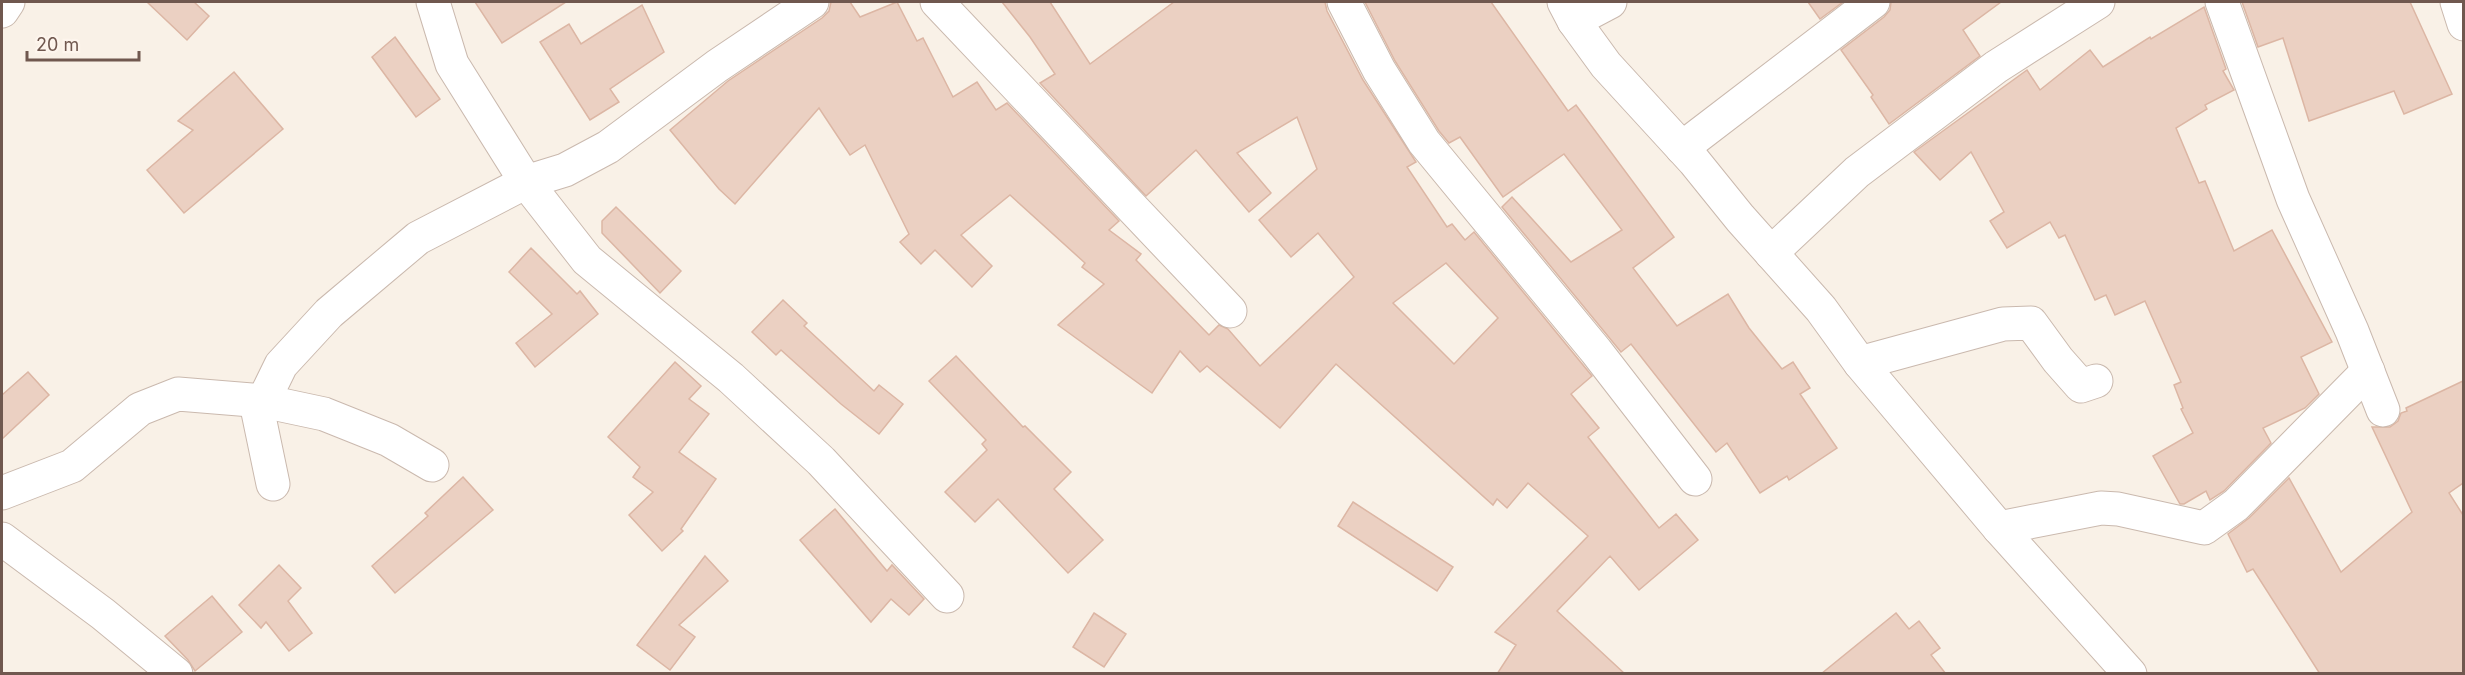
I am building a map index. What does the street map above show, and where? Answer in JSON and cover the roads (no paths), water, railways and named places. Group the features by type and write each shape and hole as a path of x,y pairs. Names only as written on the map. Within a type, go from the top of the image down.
{"street":[{"path":"2,11 8,2"},
{"path":"434,2 452,64 526,182 587,260 731,378 821,461 946,596"},
{"path":"273,484 258,412 281,365 329,313 418,238 526,182 565,171 608,147 708,73 812,2"},
{"path":"937,2 1230,310"},
{"path":"1344,2 1379,70 1424,142 1596,351 1695,479"},
{"path":"1610,2 1569,11 1606,65 1682,148 1821,309 1860,363 1999,528 2130,674"},
{"path":"1682,148 1874,2"},
{"path":"1771,253 1857,172 1996,67 2098,2"},
{"path":"2222,2 2293,199 2383,410"},
{"path":"2457,2 2463,24"},
{"path":"1860,363 2003,324 2031,323 2058,360 2081,386 2096,381"},
{"path":"1999,528 2101,508 2118,508 2204,528 2236,505 2368,371"},
{"path":"2,493 72,466 140,409 178,394 263,401 324,414 389,440 432,465"},
{"path":"2,539 84,600 176,674"}]}
